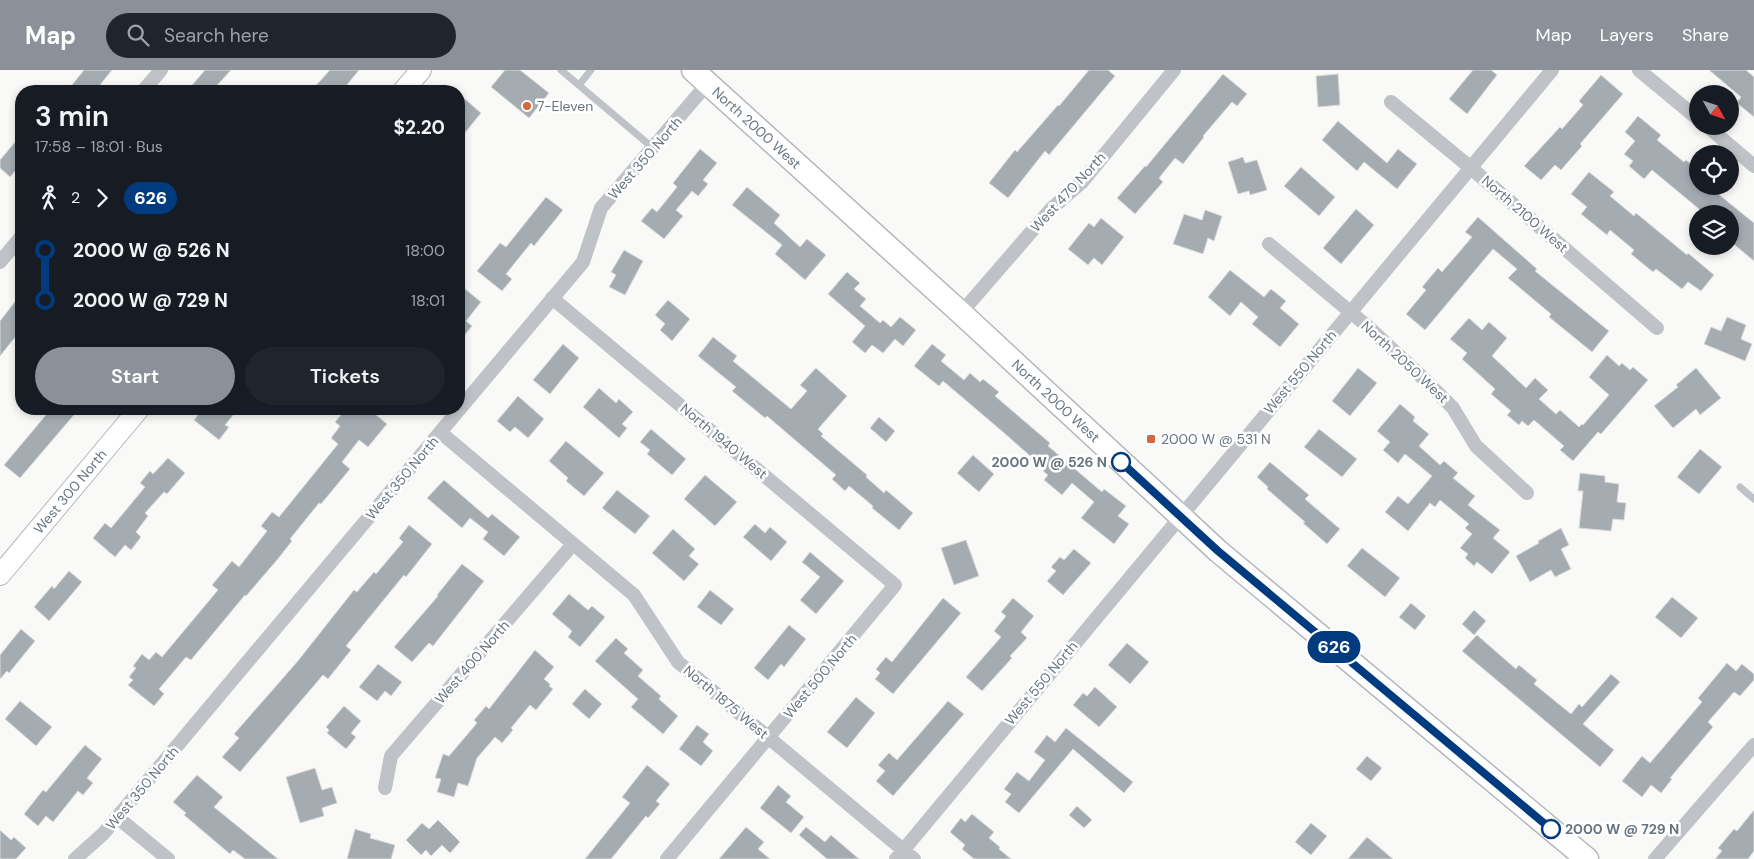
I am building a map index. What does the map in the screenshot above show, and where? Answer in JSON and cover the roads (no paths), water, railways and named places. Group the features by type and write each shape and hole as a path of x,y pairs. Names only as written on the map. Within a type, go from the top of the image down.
{"main road":[{"path":"408,85 421,70"},
{"name":"North 2000 West","path":"700,77 961,313 1218,551 1587,859"},
{"name":"West 300 North","path":"0,575 134,415"}],"street":[{"path":"148,85 161,70"},
{"name":"West 470 North","path":"961,313 1051,208 1082,182 1174,70"},
{"name":"West 550 North","path":"904,856 1181,516 1552,70"},
{"path":"1639,70 1689,112"},
{"name":"West 350 North","path":"465,402 583,262 601,208 654,148 700,77"},
{"name":"North 2100 West","path":"1391,102 1471,168 1657,328"},
{"path":"1717,135 1754,166"},
{"path":"0,262 15,244"},
{"name":"North 2050 West","path":"1269,244 1416,371 1453,408 1476,446 1527,493"},
{"name":"North 1940 West","path":"552,298 896,585"},
{"name":"West 350 North","path":"75,859 103,834 454,415"},
{"name":"North 1875 West","path":"440,432 634,595 678,662 904,856"},
{"name":"West 400 North","path":"385,788 391,756 573,544"},
{"name":"West 500 North","path":"667,859 896,585"},
{"path":"1655,859 1754,745"},
{"path":"117,817 168,859"}],"lane":[{"path":"561,70 654,148"},
{"path":"579,85 590,70"},
{"path":"1740,487 1754,499"}],"place":[{"name":"7-Eleven","path":"527,106"},
{"name":"2000 W @ 531 N","path":"1151,439"},
{"name":"2000 W @ 526 N","path":"1121,462"},
{"name":"2000 W @ 729 N","path":"1551,829"}]}
